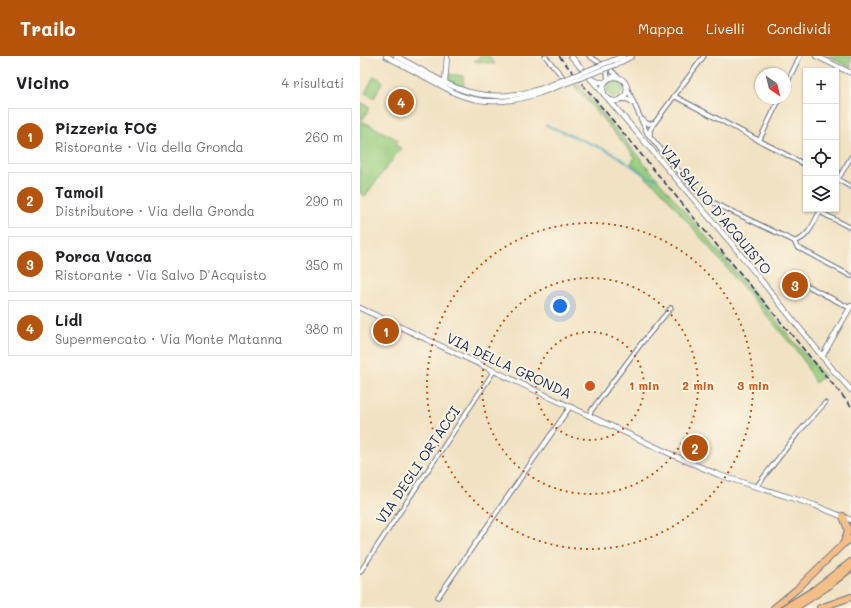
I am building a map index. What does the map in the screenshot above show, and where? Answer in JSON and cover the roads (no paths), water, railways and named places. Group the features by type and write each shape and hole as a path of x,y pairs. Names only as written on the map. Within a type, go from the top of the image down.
{"highway":[{"path":"843,516 848,530 843,544"},
{"path":"774,608 797,589 843,544 851,539"},
{"path":"785,608 814,590 851,562"},
{"path":"794,608 827,587 851,568"},
{"path":"820,608 851,597"}],"street":[{"path":"386,56 465,97 487,101 514,100 632,56"},
{"path":"396,56 464,91 488,96 516,95 540,91"},
{"path":"445,82 447,56"},
{"path":"545,56 562,76"},
{"path":"571,56 583,70"},
{"path":"590,56 600,63"},
{"path":"615,63 623,56"},
{"path":"650,136 650,130 655,122 704,56"},
{"path":"791,75 800,56"},
{"path":"816,56 851,74"},
{"path":"604,94 603,88 609,71 623,80 645,129 690,185 701,195 794,241 798,248 851,276"},
{"name":"VIA SALVO D'ACQUISTO","path":"619,78 613,77 606,81 598,82 590,78 732,244 822,357 851,390"},
{"path":"621,115 619,108 621,100 627,92 626,85"},
{"path":"674,96 803,163"},
{"path":"609,100 629,100 634,104"},
{"path":"759,141 777,104"},
{"path":"641,118 648,124 655,122"},
{"path":"839,178 851,157"},
{"path":"839,182 851,187"},
{"path":"794,241 806,236 820,212"},
{"path":"824,212 851,228"},
{"path":"802,283 850,307 822,357"},
{"name":"VIA DELLA GRONDA","path":"360,308 471,359 644,443 719,475 814,505 851,520"},
{"path":"589,416 591,411 632,357 671,308"},
{"name":"VIA DEGLI ORTACCI","path":"360,572 494,371"},
{"path":"756,487 798,433 824,403"},
{"path":"438,596 570,407"}],"waterway":[{"path":"546,125 606,150 619,157 645,176 657,179"}],"railway":[{"path":"559,56 851,406"}],"place":[{"name":"Lidl","path":"401,102"},
{"name":"Porca Vacca","path":"795,285"},
{"name":"Pizzeria FOG","path":"386,331"},
{"name":"Tamoil","path":"695,448"}]}
